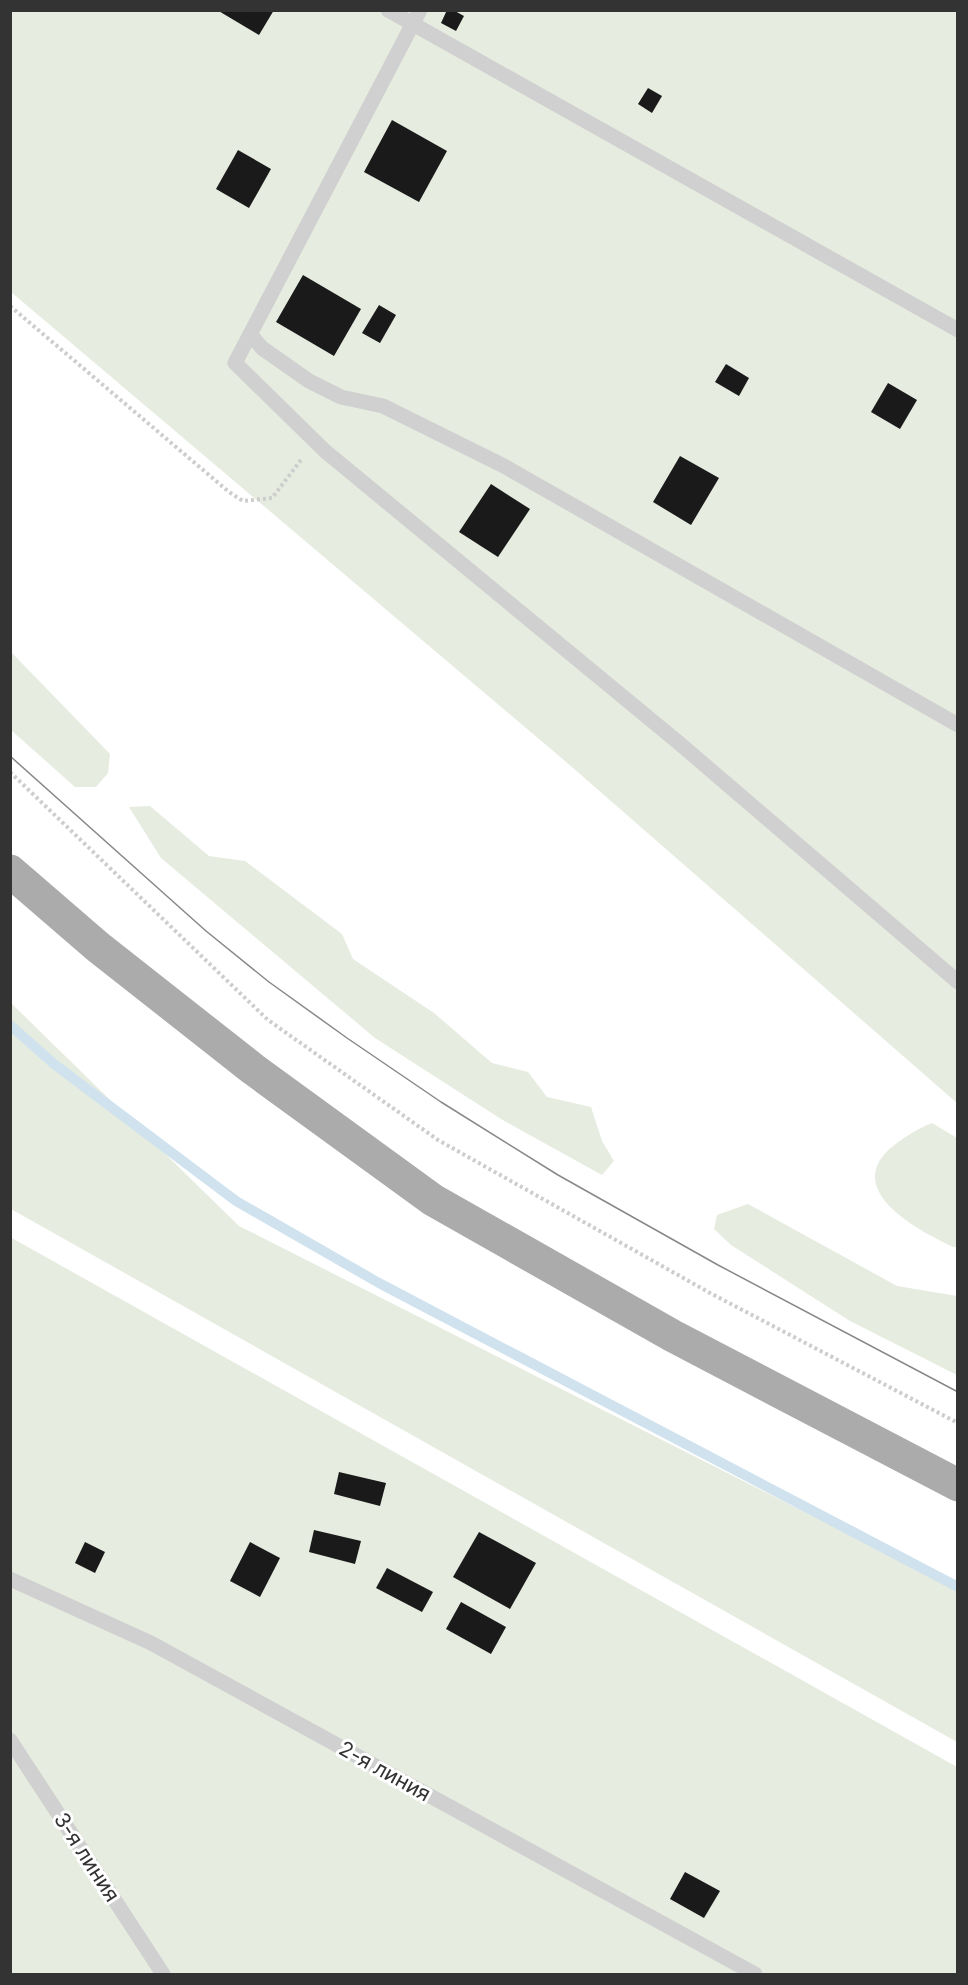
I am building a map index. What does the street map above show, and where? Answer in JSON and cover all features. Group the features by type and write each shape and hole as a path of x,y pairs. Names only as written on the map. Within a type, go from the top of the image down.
{"main road":[{"path":"10,871 98,947 253,1069 433,1200 673,1336 957,1485"}],"lane":[{"path":"388,10 957,330"},
{"path":"420,10 235,363 315,441 679,743 957,982"},
{"path":"250,335 262,348 309,381 341,397 383,406 504,466 957,725"},
{"name":"2-я линия","path":"10,1579 152,1643 755,1974"},
{"name":"3-я линия","path":"10,1740 163,1974"}],"path":[{"path":"10,306 229,492 243,501 272,498 315,441"},
{"path":"10,772 268,1020 438,1140 710,1293 957,1422"}],"shaded area":[{"path":"11,11 957,11 957,1103 565,761 11,292"},
{"path":"11,652 110,754 108,773 96,787 75,787 11,730"},
{"path":"150,806 209,856 245,861 342,934 353,959 434,1013 492,1063 528,1072 547,1097 591,1107 602,1141 614,1161 602,1175 501,1119 375,1038 161,858 129,807"},
{"path":"11,1003 239,1226 957,1589 957,1742 11,1209"},
{"path":"932,1123 957,1138 957,1247 938,1240 904,1219 879,1192 875,1178 879,1162 893,1146"},
{"path":"748,1204 897,1286 957,1296 957,1375 850,1321 731,1245 714,1229 717,1215"},
{"path":"10,1237 957,1767 957,1974 11,1974"}],"building":[{"path":"217,10 274,10 259,35"},
{"path":"447,10 453,10 464,16 456,31 441,23"},
{"path":"648,88 662,96 652,113 638,104"},
{"path":"392,120 447,151 419,202 364,172"},
{"path":"238,150 271,169 249,208 216,189"},
{"path":"303,275 361,309 334,356 276,322"},
{"path":"379,305 396,315 380,343 362,333"},
{"path":"726,364 749,378 739,396 715,382"},
{"path":"888,383 917,400 900,429 871,412"},
{"path":"680,456 719,478 691,525 653,502"},
{"path":"491,484 530,509 498,557 459,532"},
{"path":"339,1472 386,1483 380,1506 334,1494"},
{"path":"314,1530 361,1541 355,1564 309,1552"},
{"path":"479,1532 536,1563 510,1609 453,1577"},
{"path":"85,1542 105,1552 95,1573 75,1563"},
{"path":"250,1542 280,1558 260,1597 230,1581"},
{"path":"387,1568 433,1592 422,1612 376,1588"},
{"path":"461,1602 506,1627 491,1654 446,1629"},
{"path":"685,1872 720,1891 704,1918 670,1899"}],"waterway":[{"path":"10,1025 54,1064 236,1201 379,1283 958,1587"}],"tram line":[{"path":"10,756 206,931 269,982 441,1102 558,1175 718,1265 958,1392"}]}
